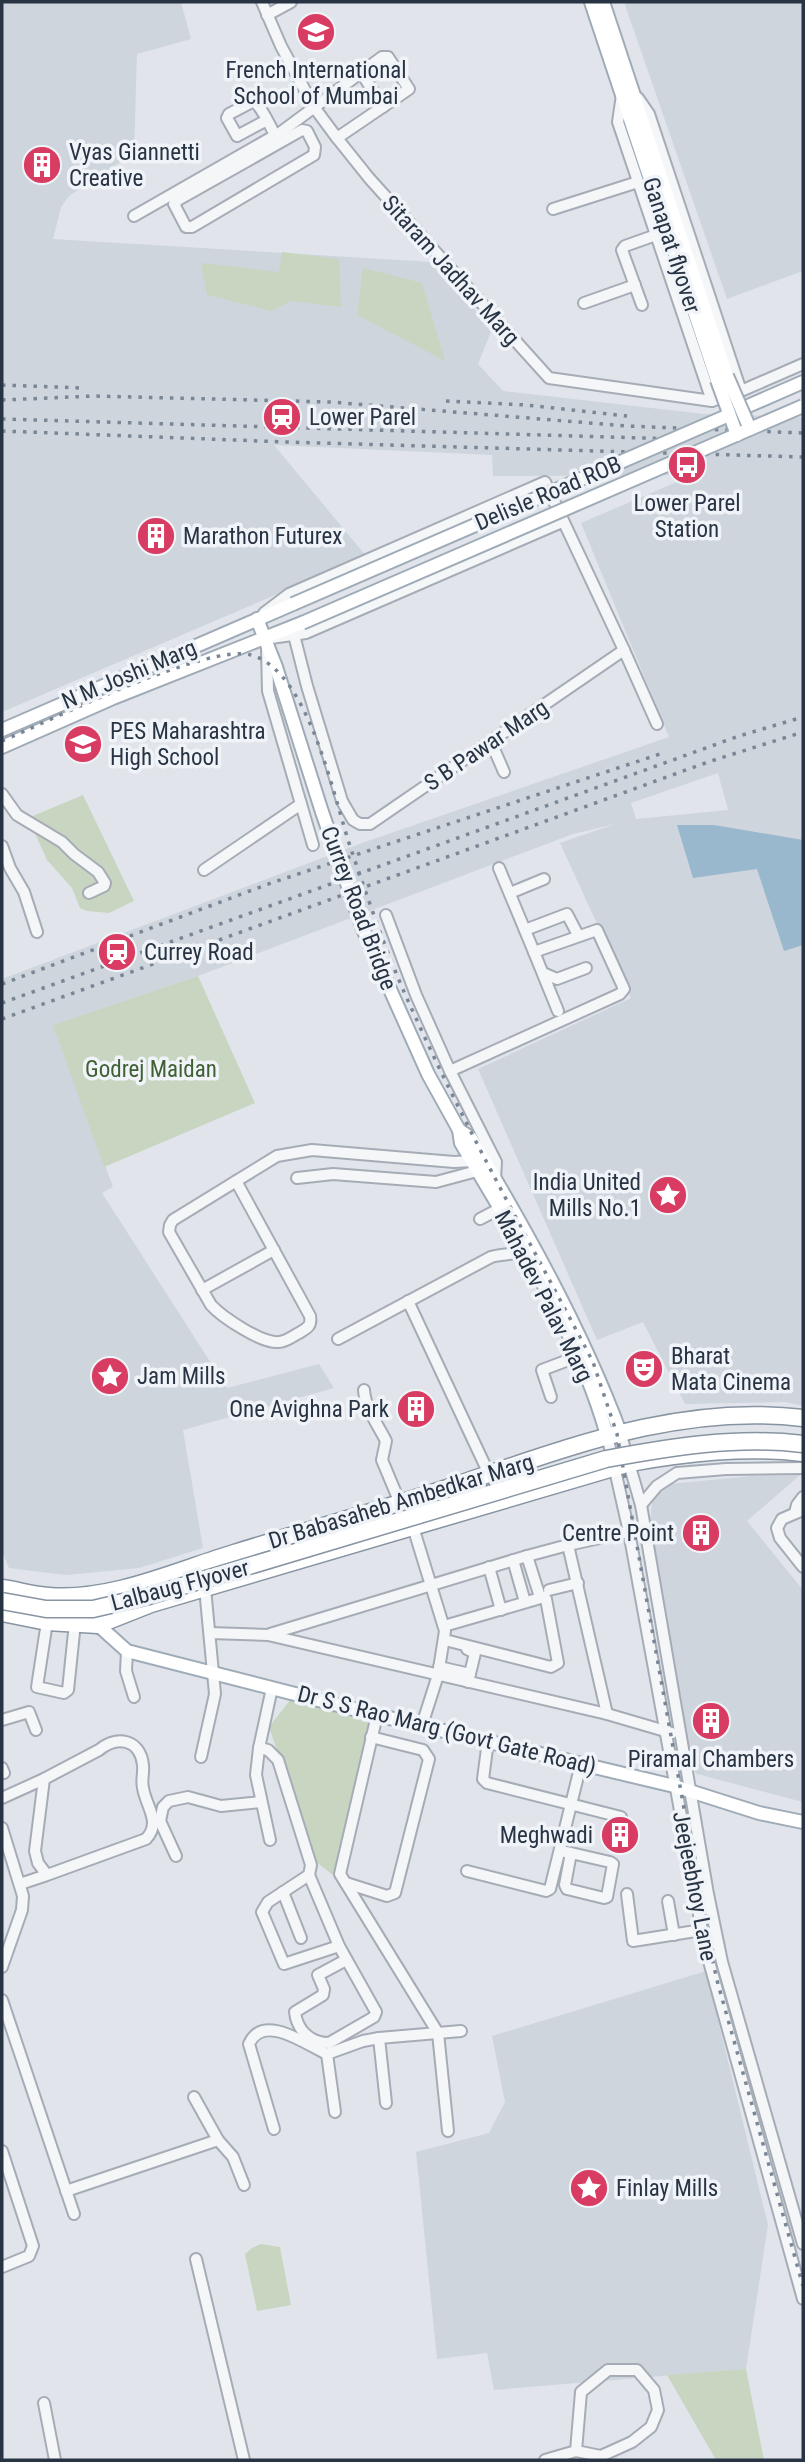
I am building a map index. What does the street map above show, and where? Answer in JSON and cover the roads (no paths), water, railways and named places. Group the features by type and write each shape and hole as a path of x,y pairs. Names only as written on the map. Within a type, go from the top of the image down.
{"highway":[{"name":"Dr Babasaheb Ambedkar Marg","path":"2,1588 49,1596 95,1594 147,1581 400,1503 614,1433 680,1420 769,1414 803,1418"},
{"name":"Lalbaug Flyover","path":"2,1596 46,1603 90,1603 144,1591 602,1454 681,1441 768,1434 803,1438"},
{"name":"Lalbaug Flyover","path":"2,1601 46,1609 93,1609 149,1596 606,1459 671,1447 768,1440 803,1444"},
{"name":"Dr Babasaheb Ambedkar Marg","path":"2,1613 47,1622 98,1625 151,1604 623,1464 672,1456 768,1449 803,1453"}],"main road":[{"path":"591,2 626,88"},
{"path":"603,2 626,88"},
{"name":"Ganapat flyover","path":"626,88 722,378"},
{"path":"722,378 750,429"},
{"path":"722,378 729,415 737,435"},
{"name":"Delisle Road ROB","path":"257,619 803,382"},
{"name":"Delisle Road ROB","path":"266,643 803,406"},
{"path":"257,619 266,643"},
{"name":"N M Joshi Marg","path":"2,730 257,619"},
{"name":"N M Joshi Marg","path":"2,747 113,698 266,643"},
{"name":"Currey Road Bridge","path":"266,643 363,929 428,1074 459,1130 461,1143 474,1160"},
{"path":"474,1160 495,1179 580,1336 600,1378 614,1433"},
{"name":"Mahadev Palav Marg","path":"474,1160 579,1356 614,1433"},
{"name":"Dr S S Rao Marg (Govt Gate Road)","path":"98,1625 127,1651 377,1715 690,1790 759,1813 803,1822"}],"street":[{"name":"Sitaram Jadhav Marg","path":"262,2 314,107 337,138 369,178 549,378 712,401"},
{"path":"268,18 291,2"},
{"path":"134,216 200,183 280,135 314,107 386,56 408,86 407,91 337,138"},
{"path":"361,72 383,107"},
{"path":"626,88 618,122 712,401 803,364"},
{"path":"626,88 649,114 741,391"},
{"path":"267,120 280,135"},
{"path":"176,196 174,204 186,227 192,227 316,152 316,147 305,130 280,135"},
{"path":"553,209 638,182"},
{"path":"642,305 622,248 656,235"},
{"path":"583,303 635,285"},
{"path":"257,619 289,594 545,482 657,724"},
{"path":"298,629 306,633 562,522"},
{"name":"S B Pawar Marg","path":"298,629 307,686 342,801 354,820 360,824 370,824 624,650"},
{"path":"266,643 268,691 313,845"},
{"path":"491,741 504,772"},
{"path":"2,794 17,815 62,842 98,872 104,886 89,893"},
{"path":"204,870 301,804"},
{"path":"2,816 8,805"},
{"path":"2,846 10,868 24,892 37,932"},
{"path":"499,868 558,1011"},
{"path":"510,893 544,879"},
{"path":"525,930 567,914 578,935"},
{"path":"386,915 416,995 450,1071 496,1162 495,1179"},
{"path":"450,1071 620,994 624,989 597,930 534,952"},
{"path":"543,973 557,979 586,968"},
{"path":"236,1181 310,1316 311,1323 308,1327 283,1342 270,1341 218,1312 202,1290 170,1232 173,1220 236,1181 277,1156 312,1150 454,1162 474,1160"},
{"path":"297,1178 333,1174 436,1182 474,1160"},
{"path":"480,1219 499,1209"},
{"path":"202,1290 274,1250"},
{"path":"338,1339 491,1256 516,1254 523,1250"},
{"path":"408,1301 489,1474"},
{"path":"551,1397 542,1370 579,1356"},
{"path":"364,1390 369,1407 387,1443 382,1460 400,1503"},
{"path":"614,1433 623,1464"},
{"name":"Jeejeebhoy Lane","path":"623,1464 641,1505 722,1962 803,2244"},
{"name":"Jeejeebhoy Lane","path":"623,1464 629,1532 702,1930 803,2299"},
{"path":"641,1505 657,1486 677,1473 726,1468 803,1468"},
{"path":"803,1497 797,1505 799,1512 782,1519 777,1528 780,1538 803,1567"},
{"path":"413,1527 444,1626 439,1671 422,1726"},
{"path":"268,1635 431,1584 541,1558 568,1545 645,1528"},
{"path":"568,1545 607,1714"},
{"path":"444,1642 555,1667 558,1658 547,1599 528,1560"},
{"path":"514,1564 524,1599"},
{"path":"490,1571 500,1606"},
{"path":"444,1626 578,1583"},
{"path":"201,1757 215,1693 205,1588"},
{"path":"47,1622 37,1687 64,1693 68,1690 75,1623"},
{"path":"210,1633 268,1635 439,1671 680,1735"},
{"path":"444,1642 474,1651 469,1678"},
{"path":"127,1651 127,1671 134,1697"},
{"path":"270,1840 256,1775 272,1688"},
{"path":"2,1720 29,1712 36,1730"},
{"path":"377,1715 340,1874 438,2033 448,2131"},
{"path":"346,1883 387,1896 395,1893 429,1759 423,1750 371,1737"},
{"path":"2,1798 44,1779 116,1740 127,1741 137,1750 143,1763 144,1792 155,1821 152,1833 146,1839 47,1875 21,1890"},
{"path":"488,1741 483,1781 621,1817"},
{"path":"259,1748 268,1750 278,1760 311,1865 309,1875 346,1960 376,2015 329,2043 323,2043 305,2035 295,2012 323,1995 324,1989 318,1975 346,1960"},
{"path":"566,1852 613,1864 607,1897 567,1889 565,1885 566,1852 572,1805 582,1764"},
{"path":"44,1779 35,1851 38,1863 47,1875"},
{"path":"176,1856 160,1822 163,1807 169,1801 188,1797 221,1806 261,1802"},
{"path":"2,1828 21,1890 22,1910 2,1967"},
{"path":"467,1871 547,1891 566,1852"},
{"path":"309,1875 265,1905 262,1912 281,1962 286,1965 340,1946"},
{"path":"283,1892 301,1938"},
{"path":"627,1894 633,1941 702,1930"},
{"path":"668,1901 674,1935"},
{"path":"698,1910 711,1907"},
{"path":"2,2000 75,2214"},
{"path":"274,2129 249,2044 252,2037 272,2030 282,2031 327,2054 379,2038 461,2031"},
{"path":"379,2038 386,2103"},
{"path":"327,2054 335,2112"},
{"path":"194,2097 218,2140 233,2157 244,2185"},
{"path":"66,2191 218,2140"},
{"path":"2,2151 33,2246 29,2256 2,2267"},
{"path":"772,2189 786,2185"},
{"path":"196,2259 244,2460"},
{"path":"545,2460 576,2451 601,2456 632,2442 651,2427 658,2410 654,2390 637,2370 608,2370 581,2392 576,2451"},
{"path":"44,2403 55,2460"}],"water":[{"path":"677,825 714,825 803,840 803,945 784,951 757,869 693,878"}],"railway":[{"path":"2,385 82,388"},
{"path":"2,400 94,396 331,402 627,426 803,433"},
{"path":"446,401 526,405 627,416"},
{"path":"2,419 677,439"},
{"path":"2,431 803,457"},
{"path":"2,741 128,686 200,661 230,654 251,655 272,666 289,685 304,711 328,771 374,915 406,996 479,1147 593,1362 617,1434 707,1937 803,2286"},
{"path":"2,1003 739,736 803,717"},
{"path":"2,1019 708,762 803,732"},
{"path":"2,984 271,883 666,752"}],"place":[{"name":"French International School of Mumbai","path":"316,32"},
{"name":"Vyas Giannetti Creative","path":"42,165"},
{"name":"Lower Parel","path":"282,417"},
{"name":"Lower Parel Station","path":"687,465"},
{"name":"Marathon Futurex","path":"156,536"},
{"name":"PES Maharashtra High School","path":"83,744"},
{"name":"Currey Road","path":"117,952"},
{"name":"India United Mills No.1","path":"668,1195"},
{"name":"Bharat Mata Cinema","path":"644,1369"},
{"name":"Jam Mills","path":"110,1376"},
{"name":"One Avighna Park","path":"416,1409"},
{"name":"Centre Point","path":"701,1533"},
{"name":"Piramal Chambers","path":"711,1721"},
{"name":"Meghwadi","path":"620,1835"},
{"name":"Finlay Mills","path":"589,2188"}],"park label":[{"name":"Godrej Maidan","path":"151,1069"}]}
